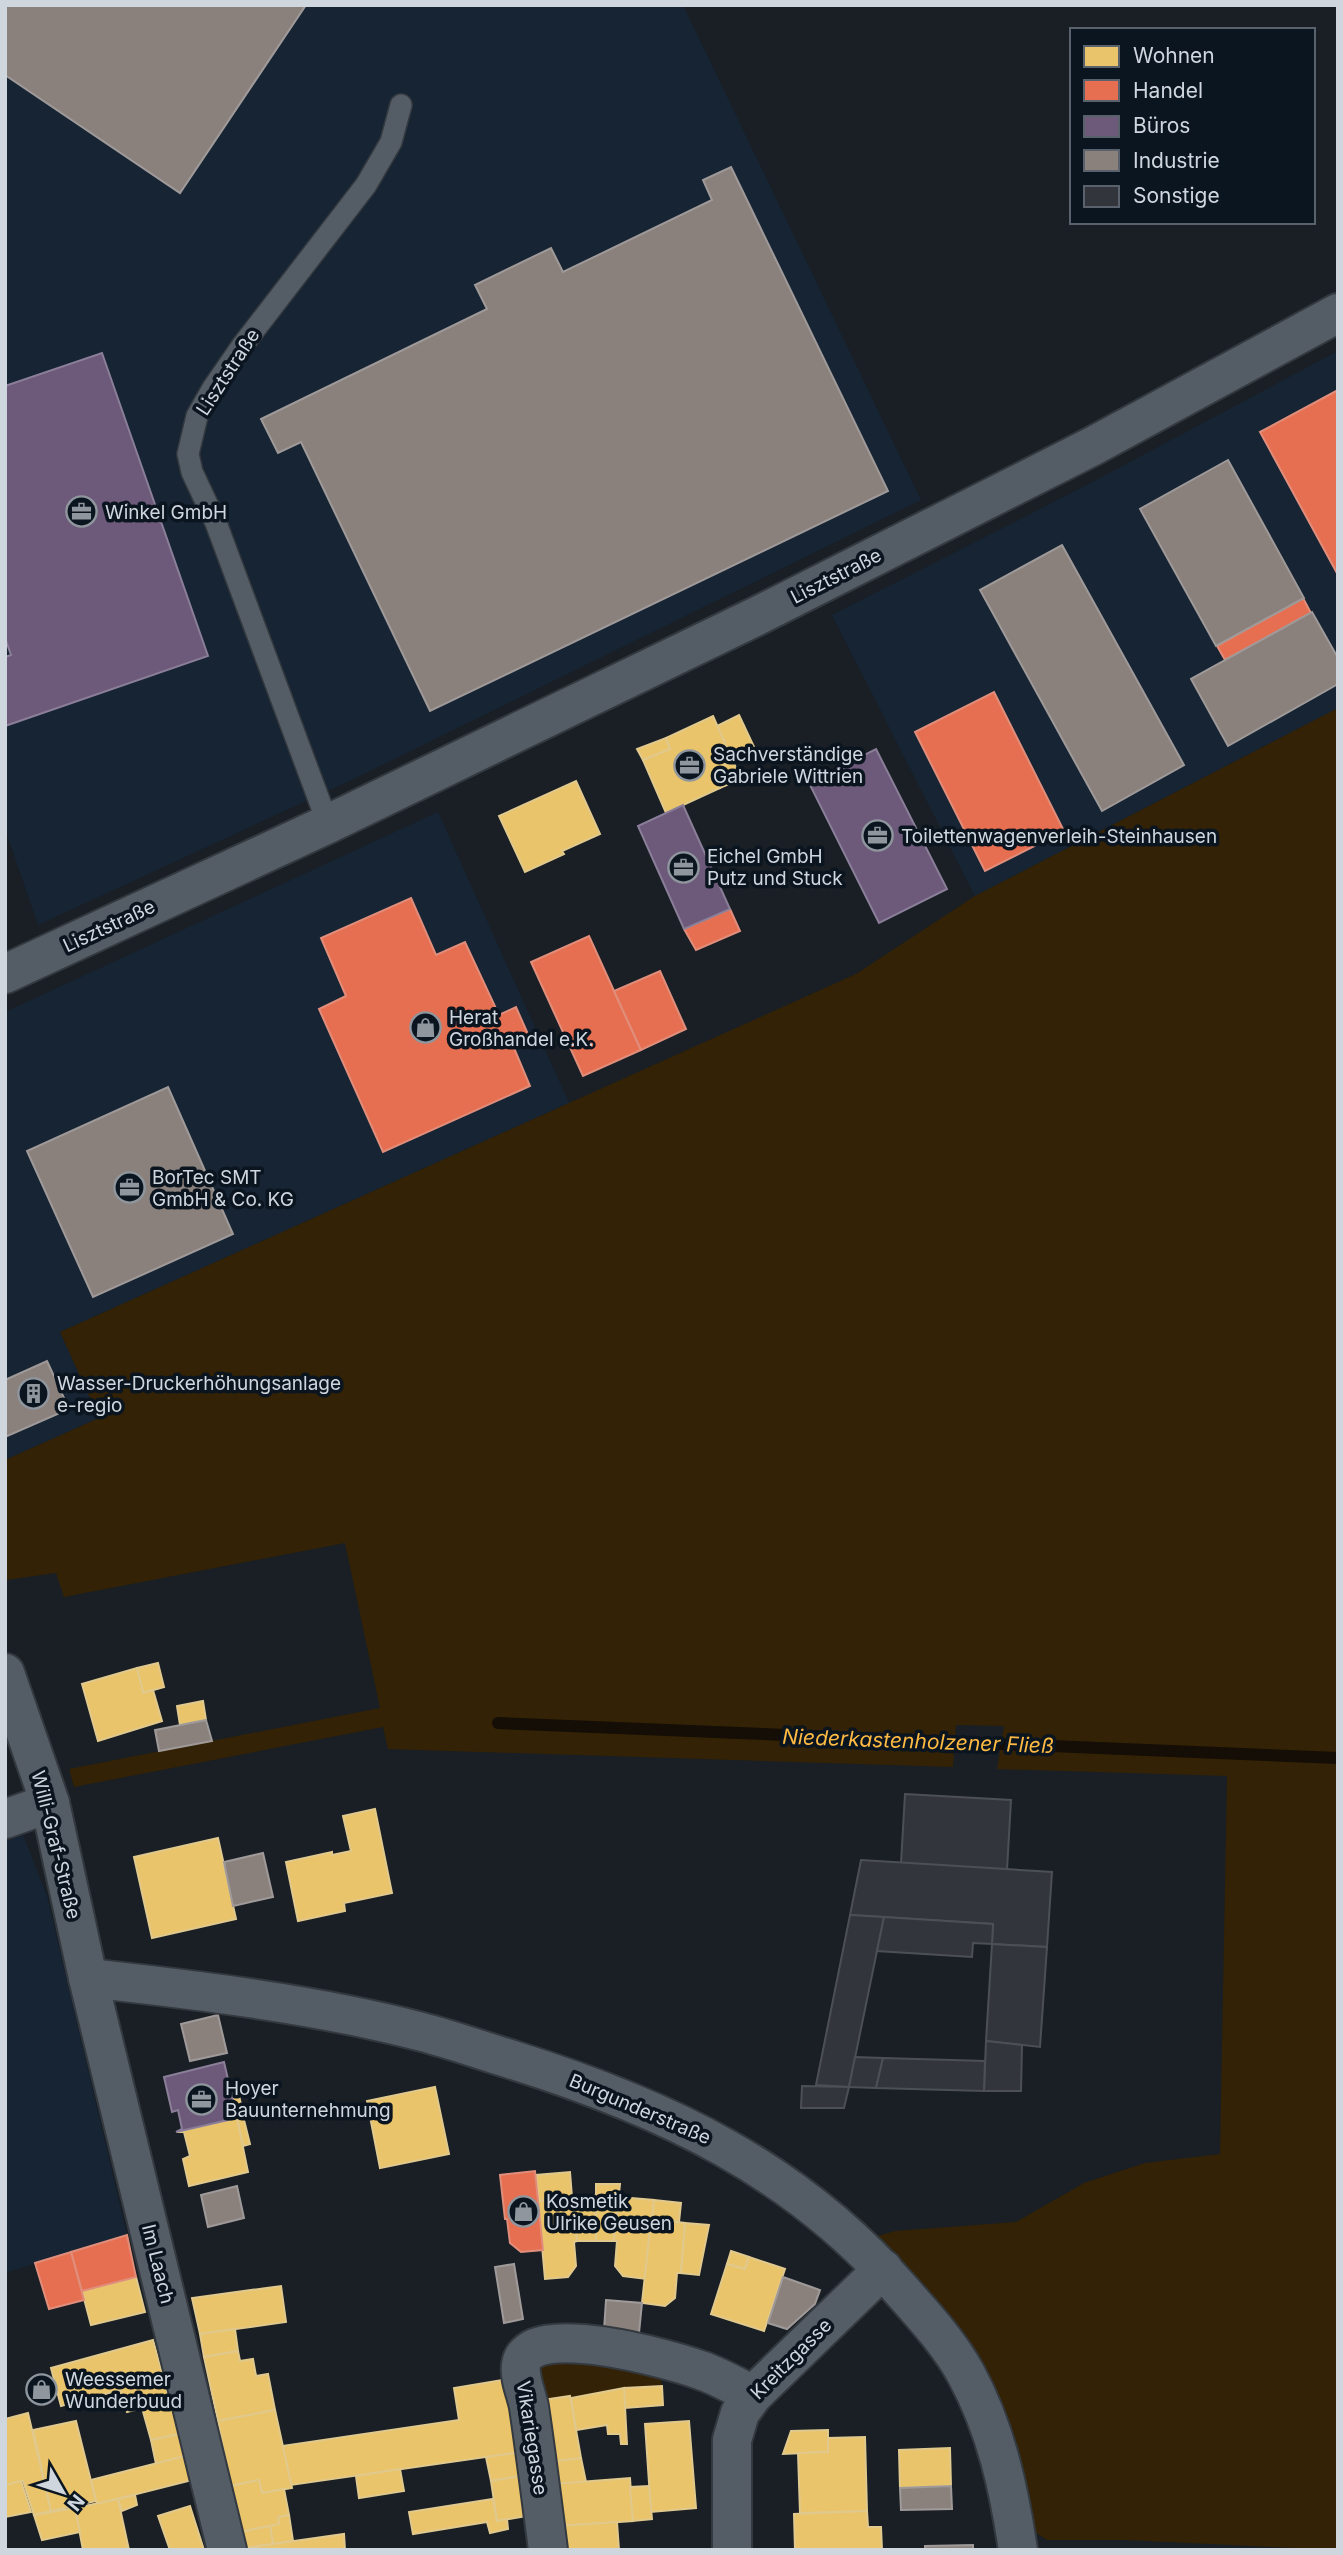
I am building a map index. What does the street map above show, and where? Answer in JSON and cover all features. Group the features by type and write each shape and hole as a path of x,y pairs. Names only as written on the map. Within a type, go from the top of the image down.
{"street":[{"name":"Lisztstraße","path":"5,974 328,824 878,555 1093,446 1338,313"},
{"name":"Willi-Graf-Straße","path":"5,1673 50,1803 88,1978"},
{"path":"5,1819 50,1803"},
{"name":"Burgunderstraße","path":"88,1978 178,1988 353,2016 423,2032 558,2074 664,2116 754,2163 829,2217 883,2269 952,2352 981,2404 1005,2474 1018,2550"},
{"name":"Im Laach","path":"88,1978 227,2550"},
{"name":"Kreitzgasse","path":"733,2550 733,2440 740,2413 753,2395 883,2269"},
{"name":"Vikariegasse","path":"548,2550 529,2406 521,2366 525,2355 535,2348 549,2344 579,2344 632,2350 704,2371 753,2395"}],"lane":[{"name":"Lisztstraße","path":"328,824 216,523 192,472 188,454 197,416 213,388 366,184 391,142 401,105"}],"shaded area":[{"path":"5,5 683,5 921,500 358,777 38,925 5,829"},
{"path":"1338,351 1338,708 975,896 832,615 1083,487"},
{"path":"1338,708 1338,2550 1126,2540 1047,2540 1033,2531 870,2238 895,2231 1016,2222 1084,2183 1145,2163 1220,2154 1227,1776 997,1769 1004,1726 956,1725 953,1767 388,1749 383,1727 74,1787 69,1769 380,1708 345,1543 64,1597 56,1573 6,1580 5,1460 99,1418 60,1332 856,974 975,896"},
{"path":"438,812 569,1103 60,1332 99,1418 5,1460 5,1012"},
{"path":"23,1835 47,1896 127,2235 5,2273 5,1842"},
{"path":"563,2359 659,2370 662,2386 623,2387 571,2398 542,2400 538,2365"}],"building: Wohnen":[{"path":"739,715 755,749 732,759 717,726"},
{"path":"713,716 732,759 726,762 718,784 720,788 666,813 643,760 670,749 666,738"},
{"path":"666,738 670,749 643,760 637,749"},
{"path":"732,759 741,779 720,788 718,784 726,762"},
{"path":"576,781 600,834 525,872 499,816"},
{"path":"158,1663 164,1687 143,1693 137,1668"},
{"path":"137,1668 143,1693 153,1690 162,1721 98,1741 82,1684"},
{"path":"203,1701 206,1720 180,1725 177,1706"},
{"path":"375,1809 392,1893 344,1903 345,1911 298,1921 286,1862 332,1852 332,1855 351,1851 343,1816"},
{"path":"218,1838 236,1919 152,1938 134,1857"},
{"path":"435,2087 449,2154 380,2168 367,2101"},
{"path":"238,2092 244,2116 237,2118 232,2093"},
{"path":"243,2116 250,2144 243,2146 237,2118"},
{"path":"237,2118 248,2172 189,2186 183,2159 190,2156 184,2132 177,2132"},
{"path":"570,2172 572,2197 539,2201 536,2175"},
{"path":"596,2184 620,2184 614,2241 596,2241"},
{"path":"596,2195 596,2241 577,2241 572,2197"},
{"path":"572,2197 577,2241 574,2242 576,2266 568,2277 545,2279 538,2201"},
{"path":"619,2197 654,2200 646,2279 623,2276 615,2266 617,2241 614,2241"},
{"path":"654,2200 681,2203 679,2222 652,2219"},
{"path":"651,2219 685,2223 681,2273 677,2273 675,2298 665,2306 642,2303"},
{"path":"685,2223 709,2225 699,2275 681,2273"},
{"path":"731,2251 749,2257 745,2269 727,2264"},
{"path":"749,2257 785,2269 764,2331 711,2314 727,2264 745,2269"},
{"path":"136,2277 145,2312 91,2325 82,2291"},
{"path":"281,2286 286,2322 200,2334 192,2298"},
{"path":"235,2329 238,2351 204,2357 200,2334"},
{"path":"153,2340 179,2434 151,2440 142,2408 127,2412 120,2390 61,2406 51,2368"},
{"path":"238,2351 240,2361 253,2359 256,2376 268,2374 275,2410 218,2421 204,2357"},
{"path":"509,2379 521,2452 291,2485 282,2446 459,2420 454,2388"},
{"path":"662,2386 663,2405 625,2408 624,2388"},
{"path":"624,2388 627,2444 621,2444 620,2434 608,2434 607,2425 576,2430 571,2398"},
{"path":"570,2396 581,2458 550,2462 542,2400"},
{"path":"275,2410 292,2488 262,2493 259,2480 231,2486 218,2421"},
{"path":"28,2413 51,2511 34,2515 23,2481 5,2485 5,2419"},
{"path":"76,2421 96,2501 51,2511 33,2430"},
{"path":"689,2421 696,2508 651,2512 645,2424"},
{"path":"828,2430 828,2452 783,2454 791,2431"},
{"path":"179,2434 185,2456 156,2464 151,2440"},
{"path":"865,2437 867,2511 800,2513 798,2453 828,2452 828,2438"},
{"path":"950,2448 951,2486 900,2488 899,2450"},
{"path":"516,2453 520,2476 491,2481 486,2457"},
{"path":"185,2456 192,2480 97,2504 91,2480"},
{"path":"581,2458 586,2482 554,2484 550,2462"},
{"path":"400,2469 404,2491 359,2498 356,2476"},
{"path":"520,2476 527,2516 497,2521 491,2481"},
{"path":"630,2478 633,2521 559,2526 554,2484"},
{"path":"259,2480 262,2493 284,2489 289,2515 278,2517 279,2524 240,2532 231,2486"},
{"path":"21,2481 31,2512 5,2517 5,2485"},
{"path":"649,2486 652,2519 633,2521 630,2487"},
{"path":"135,2495 137,2505 122,2511 118,2499"},
{"path":"118,2499 129,2550 83,2550 75,2508"},
{"path":"493,2499 497,2521 507,2519 508,2529 490,2533 487,2522 413,2534 409,2512"},
{"path":"190,2506 204,2550 170,2550 158,2516"},
{"path":"75,2508 80,2532 42,2540 34,2515"},
{"path":"867,2511 868,2527 881,2527 882,2550 795,2550 794,2514"},
{"path":"289,2515 293,2541 273,2544 270,2526 279,2524 278,2517"},
{"path":"617,2522 619,2550 563,2550 559,2526"},
{"path":"270,2526 273,2544 245,2548 240,2532"},
{"path":"344,2534 345,2550 245,2548 273,2544"}],"building: Handel":[{"path":"1338,390 1338,575 1260,432"},
{"path":"1303,598 1311,613 1225,660 1217,646"},
{"path":"994,692 1064,831 985,871 915,732"},
{"name":"Herat Großhandel e.K.","path":"411,898 436,955 465,942 499,1015 516,1007 531,1041 514,1048 530,1086 383,1152 319,1009 346,996 321,938"},
{"path":"730,909 740,931 696,950 684,929"},
{"path":"589,936 641,1050 583,1076 531,962"},
{"path":"660,971 686,1029 641,1050 614,991"},
{"path":"535,2171 543,2250 521,2252 510,2243 500,2175"},
{"path":"127,2235 136,2277 82,2291 71,2252"},
{"path":"71,2252 84,2300 49,2309 35,2263"}],"building: Büros":[{"name":"Winkel GmbH","path":"102,353 208,656 5,726 5,657 11,655 5,638 5,386"},
{"path":"876,749 947,889 879,923 809,783"},
{"name":"Eichel GmbH Putz und Stuck","path":"683,805 730,909 684,929 638,826"},
{"path":"224,2062 237,2118 176,2132 182,2129 178,2110 172,2112 164,2077"}],"building: Industrie":[{"path":"5,5 306,5 180,193 5,75"},
{"path":"731,167 888,491 430,711 301,442 278,453 261,419 487,309 475,285 551,248 563,272 712,200 703,180"},
{"path":"1228,460 1304,598 1216,646 1140,509"},
{"path":"1062,545 1184,765 1102,811 980,590"},
{"path":"1312,612 1338,658 1338,684 1228,746 1191,679"},
{"path":"168,1087 233,1234 93,1297 27,1151"},
{"name":"Wasser-Druckerhöhungsanlage e-regio","path":"47,1361 69,1409 5,1437 5,1380"},
{"path":"206,1720 212,1741 159,1751 155,1730"},
{"path":"263,1853 273,1897 233,1906 224,1862"},
{"path":"218,2015 227,2053 190,2061 181,2024"},
{"path":"237,2186 244,2218 208,2227 201,2195"},
{"path":"514,2264 523,2319 504,2323 495,2267"},
{"path":"783,2277 820,2290 815,2304 787,2329 768,2323"},
{"path":"606,2300 642,2303 639,2333 604,2330"},
{"path":"951,2486 952,2509 901,2510 900,2488"},
{"path":"973,2545 973,2550 925,2550 925,2546"}],"building: Sonstige":[{"path":"905,1794 1011,1800 1007,1870 901,1863"},
{"path":"861,1860 1052,1872 1047,1947 992,1944 993,1924 850,1915"},
{"path":"850,1915 884,1917 849,2087 816,2085"},
{"path":"884,1917 993,1924 992,1944 973,1943 972,1957 877,1951"},
{"path":"992,1944 1047,1947 1040,2047 986,2041"},
{"path":"986,2041 1022,2045 1021,2091 984,2091"},
{"path":"855,2057 883,2058 876,2088 849,2087"},
{"path":"883,2058 985,2061 984,2091 876,2088"},
{"path":"802,2086 849,2087 844,2108 801,2108"}],"waterway":[{"name":"Niederkastenholzener Fließ","path":"498,1723 1338,1758"}],"place":[{"name":"Winkel GmbH","path":"82,512"},
{"name":"Sachverständige Gabriele Wittrien","path":"690,765"},
{"name":"Toilettenwagenverleih-Steinhausen","path":"878,836"},
{"name":"Eichel GmbH Putz und Stuck","path":"684,867"},
{"name":"Herat Großhandel e.K.","path":"426,1028"},
{"name":"BorTec SMT GmbH & Co. KG","path":"129,1188"},
{"name":"Wasser-Druckerhöhungsanlage e-regio","path":"34,1394"},
{"name":"Hoyer Bauunternehmung","path":"202,2099"},
{"name":"Kosmetik Ulrike Geusen","path":"523,2212"},
{"name":"Weessemer Wunderbuud","path":"42,2390"}]}
